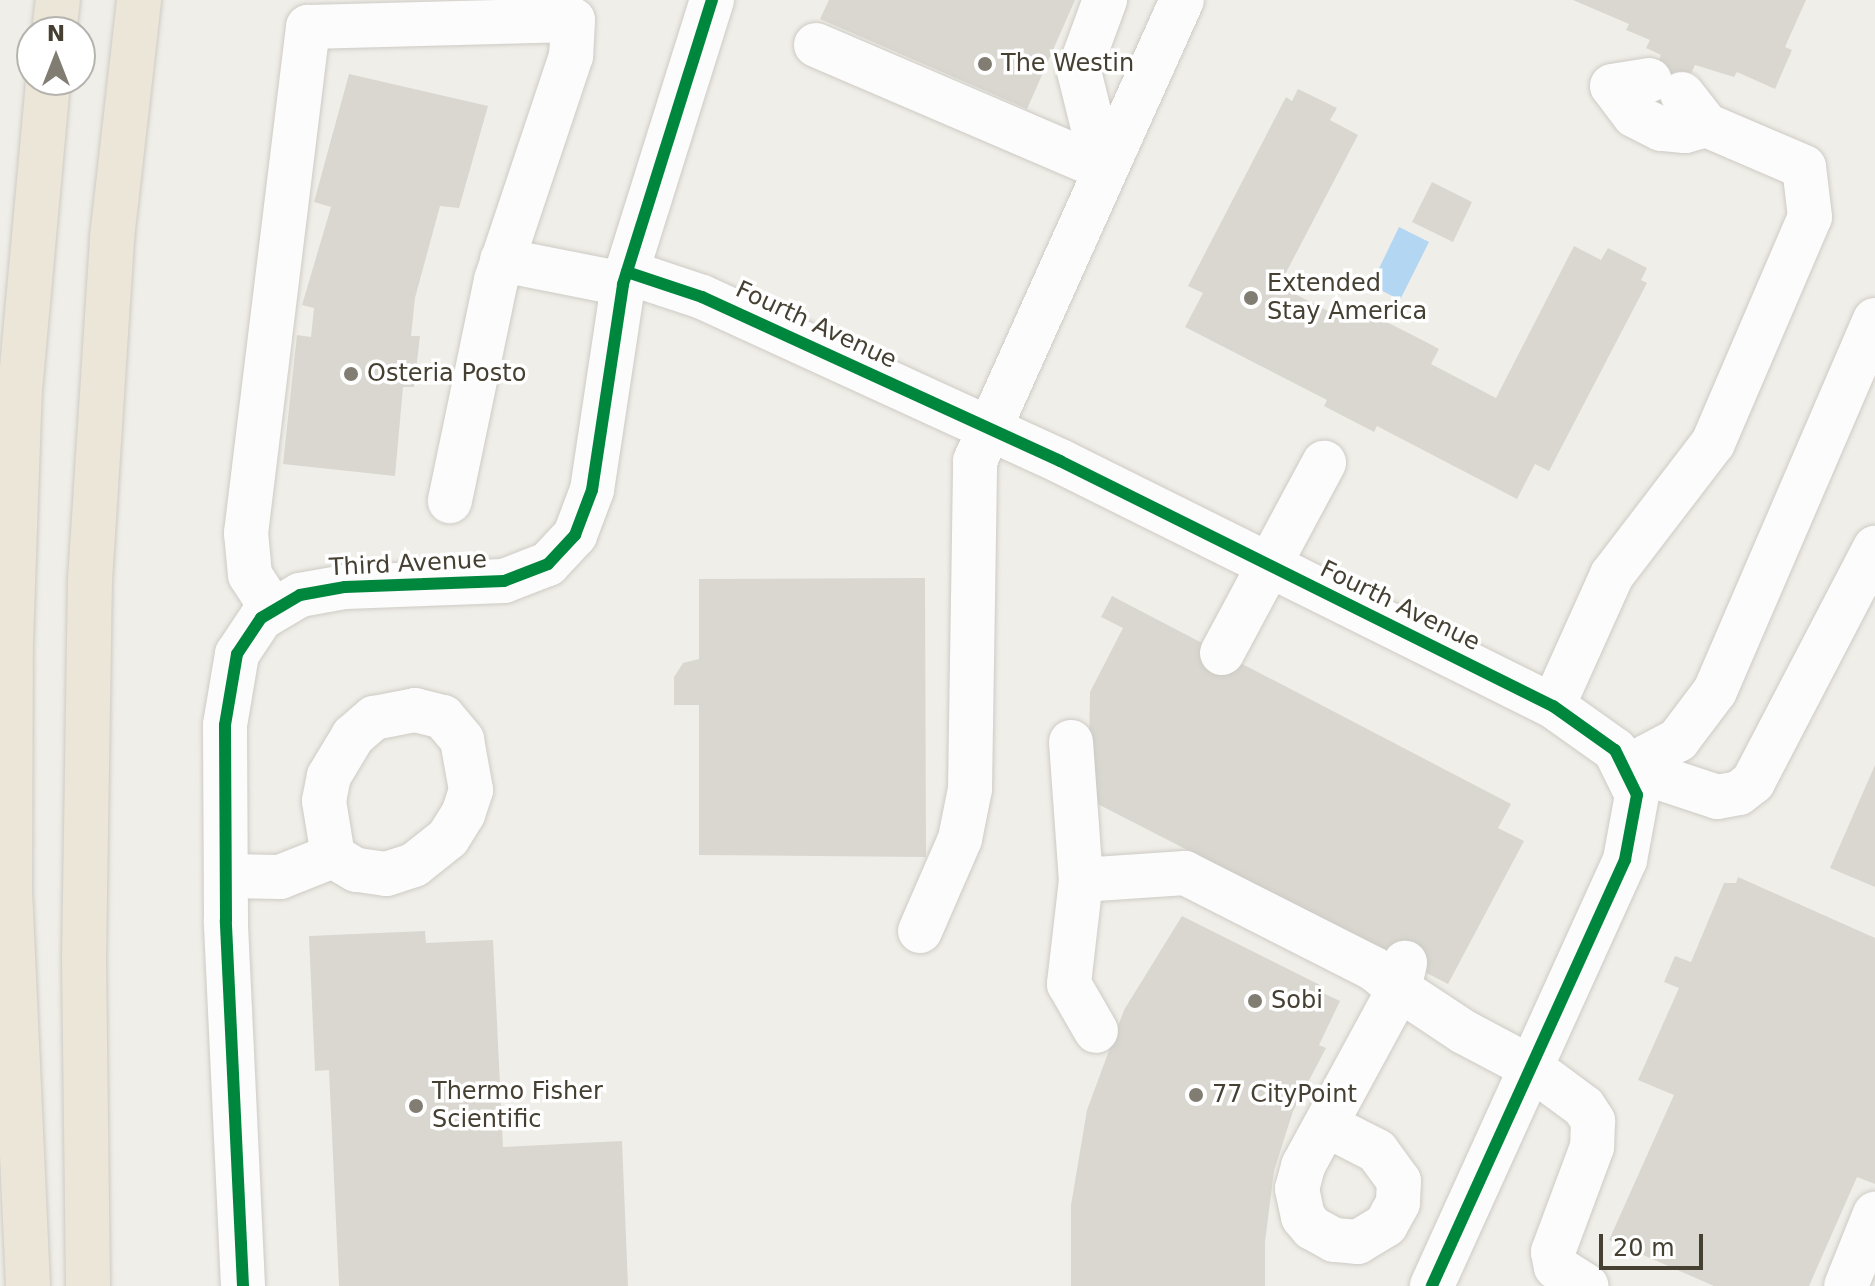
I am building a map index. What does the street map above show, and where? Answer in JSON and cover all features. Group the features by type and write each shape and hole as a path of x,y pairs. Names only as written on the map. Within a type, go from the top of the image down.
{"highway":[{"path":"88,1286 84,959 92,523 112,238 139,0"},
{"path":"28,1286 10,896 11,642 20,390 47,96"}],"street":[{"name":"Third Avenue","path":"243,1286 226,876 225,725 229,686 244,640 272,609 330,588 504,581 529,575 555,558 575,535 589,503 625,278 712,0"},
{"path":"1103,168 1079,71 1105,0"},
{"path":"920,931 954,857 968,804 971,479 1103,168 1135,110 1182,0"},
{"path":"272,609 250,575 246,533 308,27 573,20 571,56 502,260 450,501"},
{"path":"816,45 1103,168"},
{"path":"1553,706 1612,575 1713,443 1810,217 1804,167 1679,100"},
{"name":"Fourth Avenue","path":"502,260 625,278 702,297 990,429 1271,566 1553,706 1603,738 1627,767 1637,795 1634,834 1432,1286"},
{"path":"1627,767 1678,740 1715,691 1875,320"},
{"path":"1222,653 1324,463"},
{"path":"1627,767 1717,797 1739,793 1753,782 1875,548"},
{"path":"1071,742 1081,880 1069,984 1096,1031"},
{"path":"226,876 280,877 333,856"},
{"path":"1081,880 1177,871 1195,876 1374,969 1402,976 1454,1026 1530,1067 1584,1107 1593,1121 1592,1147 1553,1252 1556,1267 1586,1286"},
{"path":"1326,1125 1402,976"},
{"path":"1846,1286 1875,1214"}],"water":[{"path":"1399,227 1429,242 1400,300 1371,285"}],"building":[{"name":"The Westin","path":"829,0 1075,0 1027,109 820,19"},
{"path":"1573,0 1806,0 1785,47 1792,50 1775,89 1737,72 1734,77 1695,65 1673,113 1642,99 1661,55 1646,48 1650,40 1626,30 1629,24"},
{"path":"349,74 488,106 459,208 440,206 415,298 411,336 420,336 414,387 403,387 395,476 283,464 297,335 311,337 314,308 302,305 331,207 314,202"},
{"name":"Extended Stay America","path":"1298,89 1337,108 1330,120 1358,135 1279,286 1340,317 1347,302 1428,343 1439,349 1431,364 1496,398 1574,246 1601,260 1608,248 1647,268 1641,280 1647,283 1549,471 1535,464 1517,499 1377,426 1374,432 1324,406 1327,400 1185,327 1203,293 1188,286 1286,97 1292,101"},
{"path":"1432,182 1472,202 1453,242 1412,222"},
{"path":"925,578 926,857 699,855 699,705 674,705 674,677 683,663 699,659 699,579"},
{"path":"1112,596 1511,804 1498,828 1524,841 1448,984 1088,799 1090,692 1123,628 1101,617"},
{"path":"1875,765 1875,887 1830,868"},
{"path":"1738,877 1875,938 1875,1184 1857,1177 1809,1286 1714,1286 1609,1240 1674,1095 1638,1080 1679,988 1664,982 1675,956 1691,962 1724,883 1736,883"},
{"name":"77 CityPoint","path":"1182,916 1322,986 1321,992 1340,1001 1319,1045 1326,1048 1293,1111 1274,1171 1265,1242 1265,1286 1071,1286 1071,1205 1087,1110 1124,1010"},
{"name":"Thermo Fisher Scientific","path":"425,931 426,943 493,940 503,1147 622,1141 628,1286 339,1286 329,1070 315,1071 309,936"}],"cycle path":[{"path":"243,1286 226,920 225,725 237,654 261,618 300,595 345,587 504,581 548,564 575,535 592,490 623,284 712,0"},
{"path":"627,272 702,297 1060,461 1553,706 1615,750 1637,795 1625,860 1432,1286"}],"place":[{"name":"The Westin","path":"985,64"},
{"name":"Extended Stay America","path":"1251,298"},
{"name":"Osteria Posto","path":"351,374"},
{"name":"Sobi","path":"1255,1001"},
{"name":"77 CityPoint","path":"1196,1095"},
{"name":"Thermo Fisher Scientific","path":"416,1106"}]}
